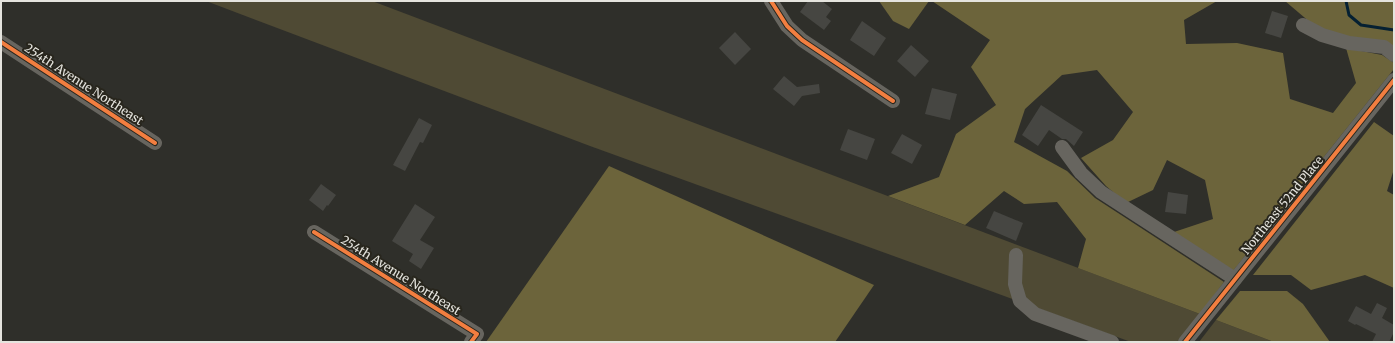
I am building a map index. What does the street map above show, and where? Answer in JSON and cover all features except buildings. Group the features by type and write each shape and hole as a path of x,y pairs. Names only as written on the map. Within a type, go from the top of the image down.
{"street":[{"path":"771,1 787,26 802,40 893,100"},
{"path":"1303,25 1322,36 1384,47 1394,55"},
{"name":"254th Avenue Northeast","path":"1,42 155,143"},
{"name":"Northeast 52nd Place","path":"1185,342 1394,80"},
{"path":"1062,147 1081,173 1100,192 1235,279"},
{"name":"254th Avenue Northeast","path":"314,232 474,338"},
{"path":"1016,255 1015,284 1020,301 1035,314 1112,342"}],"shaded area":[{"path":"206,1 372,1 1200,314 1177,342 1131,342 590,146"},
{"path":"879,1 929,1 909,29 893,21"},
{"path":"932,1 1217,1 1184,20 1186,44 1237,43 1283,53 1290,99 1333,113 1356,83 1346,48 1382,55 1394,63 1394,69 1233,271 1174,232 1213,219 1205,180 1167,160 1153,190 1126,203 1106,186 1081,158 1113,140 1133,112 1097,70 1062,75 1025,109 1014,142 1067,171 1095,198 1224,282 1200,314 1078,268 1086,239 1057,202 1024,204 1004,191 965,225 888,196 939,177 956,134 996,105 971,67 990,40"},
{"path":"1285,1 1394,1 1394,48 1318,29"},
{"path":"1374,122 1394,136 1394,169 1387,191 1394,195 1394,288 1365,275 1311,290 1291,275 1253,275"},
{"path":"609,166 874,285 835,342 486,342"},
{"path":"1240,291 1287,291 1303,304 1330,342 1274,342 1216,320"},
{"path":"1216,320 1274,342 1199,342"}],"waterway":[{"path":"1346,1 1349,15 1361,25 1394,30"}],"cycle path":[{"path":"771,1 787,26 802,40 893,101"},
{"path":"1,42 155,143"},
{"path":"1185,342 1394,80"},
{"path":"314,232 477,334 471,342"}]}
